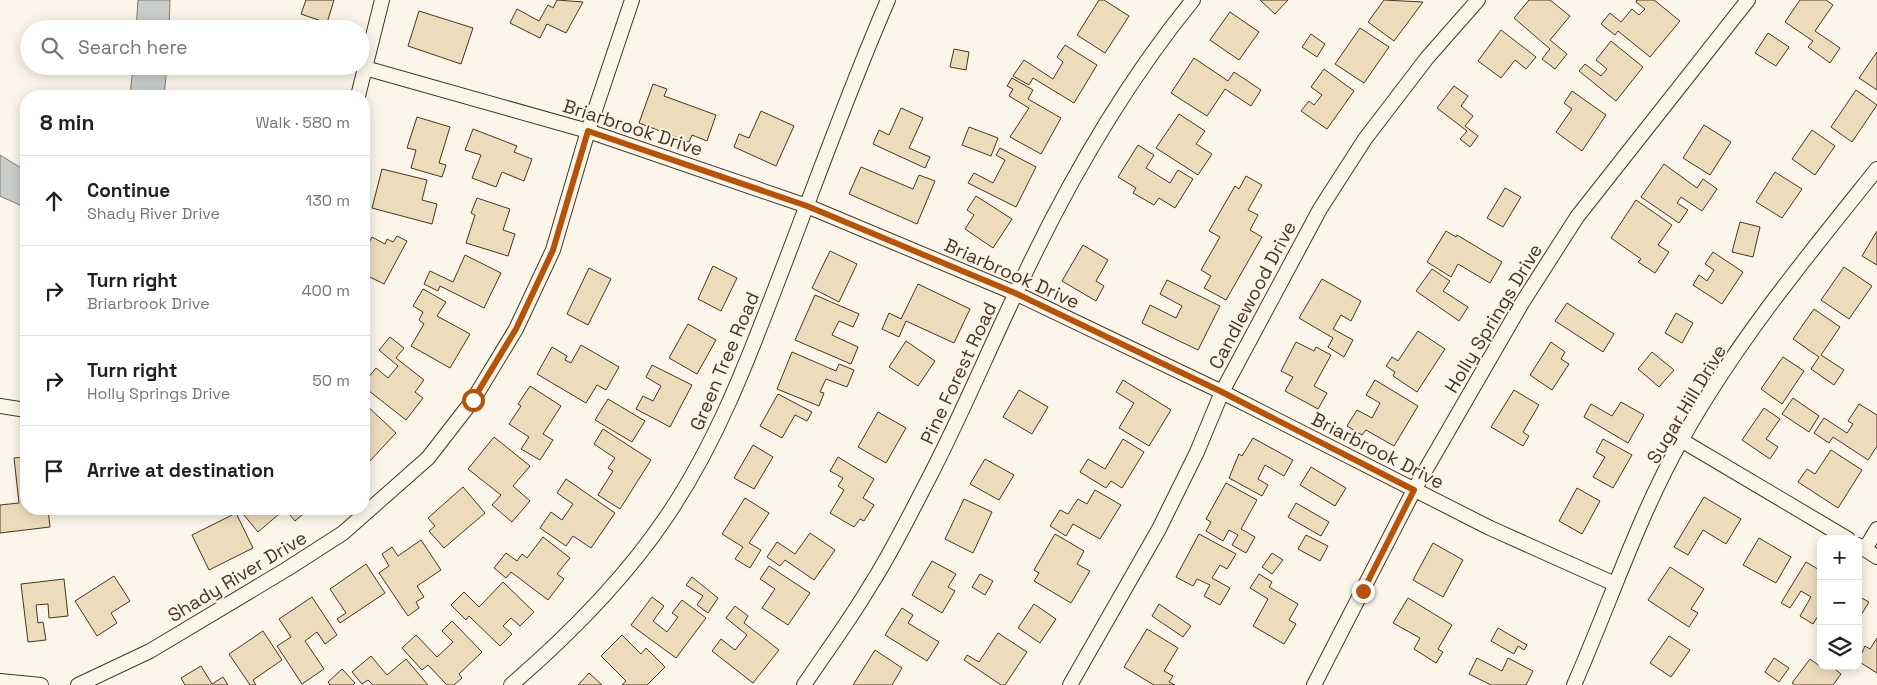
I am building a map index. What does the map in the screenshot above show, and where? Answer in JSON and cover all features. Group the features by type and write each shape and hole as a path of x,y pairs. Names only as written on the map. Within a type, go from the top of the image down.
{"street":[{"path":"370,48 382,0"},
{"name":"Shady River Drive","path":"370,509 428,458 473,400 516,329 553,250 588,131 632,0"},
{"name":"Green Tree Road","path":"511,685 551,651 616,583 667,516 706,450 747,364 863,56 888,0"},
{"name":"Pine Forest Road","path":"804,685 871,585 907,519 965,404 1015,293 1064,195 1109,121 1176,21 1193,0"},
{"name":"Candlewood Drive","path":"1070,685 1159,529 1198,452 1222,392 1320,209 1365,139 1427,58 1478,0"},
{"name":"Holly Springs Drive","path":"1314,685 1414,490 1522,303 1577,217 1748,0"},
{"name":"Briarbrook Drive","path":"370,69 588,131 807,206 1015,293 1222,392 1490,528 1615,584"},
{"path":"360,90 363,75"},
{"name":"Sugar Hill Drive","path":"1574,685 1615,584 1681,440 1704,402 1759,322 1877,169"},
{"path":"0,406 20,409"},
{"path":"1681,440 1841,535"},
{"name":"Shady River Drive","path":"78,685 150,651 287,569 343,533 363,515"},
{"path":"1862,546 1877,530"},
{"path":"1862,548 1877,556"},
{"path":"0,681 40,685"}],"shaded area":[{"path":"138,0 170,0 169,20 137,20"},
{"path":"132,75 166,75 165,90 131,90"},
{"path":"0,155 20,167 20,205 0,196"}],"building":[{"path":"306,0 334,0 328,20 318,20 301,14"},
{"path":"557,0 583,2 566,33 547,24 540,38 510,23 517,9 539,21 548,5 553,8"},
{"path":"1099,0 1104,0 1129,16 1105,53 1077,35"},
{"path":"1260,0 1288,0 1275,14"},
{"path":"1384,0 1423,2 1394,41 1368,22"},
{"path":"1529,0 1550,0 1570,16 1550,40 1567,54 1555,69 1542,59 1550,49 1514,18"},
{"path":"1637,0 1654,0 1680,21 1650,57 1618,31 1615,35 1601,24 1610,13 1621,22 1632,9 1639,15 1645,9 1636,2"},
{"path":"1800,0 1826,0 1833,5 1815,31 1840,48 1830,63 1808,47 1813,41 1785,22"},
{"path":"419,11 473,28 461,64 408,46"},
{"path":"1230,12 1259,32 1239,60 1210,40"},
{"path":"1360,28 1389,47 1364,83 1335,64"},
{"path":"1501,30 1536,57 1526,69 1515,60 1501,78 1478,61"},
{"path":"1768,33 1789,47 1776,66 1755,53"},
{"path":"1311,34 1325,44 1317,57 1302,47"},
{"path":"1611,41 1643,67 1616,101 1579,71 1585,64 1601,76 1607,69 1596,60"},
{"path":"1065,45 1097,65 1074,103 1033,78 1029,85 1013,76 1024,60 1053,79 1063,62 1057,57"},
{"path":"954,49 969,52 966,70 950,67"},
{"path":"1877,52 1877,90 1859,78"},
{"path":"1194,58 1228,81 1234,72 1261,90 1251,106 1225,89 1207,116 1171,93"},
{"path":"1324,69 1354,91 1327,129 1301,111 1309,101 1314,105 1322,95 1311,87"},
{"path":"1012,78 1033,90 1028,99 1061,118 1041,154 1010,137 1029,108 1009,96 1013,89 1007,86"},
{"path":"653,84 667,89 664,96 716,115 707,141 692,135 689,142 639,123"},
{"path":"1454,86 1468,96 1461,106 1473,116 1465,126 1478,136 1470,147 1460,139 1467,131 1437,108"},
{"path":"1856,90 1877,105 1852,142 1831,127"},
{"path":"1572,91 1606,115 1582,151 1556,132 1572,109 1564,103"},
{"path":"901,108 923,118 909,148 930,157 925,168 873,144 879,130 889,135"},
{"path":"761,111 794,126 776,166 734,147 739,134 749,138"},
{"path":"1179,114 1205,131 1196,144 1212,154 1198,175 1156,148"},
{"path":"417,117 450,127 439,163 446,165 442,177 411,168 416,150 407,148"},
{"path":"1704,125 1731,142 1710,175 1683,158"},
{"path":"969,127 998,138 991,156 962,145"},
{"path":"473,129 517,146 514,152 532,159 524,181 502,172 496,187 472,178 481,155 465,150"},
{"path":"1812,130 1835,146 1815,175 1792,159"},
{"path":"1138,145 1154,155 1146,168 1170,183 1178,170 1193,179 1175,208 1159,198 1154,205 1133,193 1136,188 1118,177"},
{"path":"1000,148 1036,167 1016,207 968,183 974,173 993,183 1005,160 996,155"},
{"path":"1664,164 1697,188 1703,179 1717,189 1702,211 1681,197 1677,203 1688,210 1679,223 1641,197"},
{"path":"861,167 913,189 919,175 935,181 917,224 849,194"},
{"path":"382,169 427,180 422,200 437,204 432,224 372,208"},
{"path":"1775,172 1802,189 1782,218 1756,202"},
{"path":"1246,176 1262,185 1248,210 1258,215 1250,230 1262,237 1226,300 1204,288 1211,276 1201,270 1220,237 1209,231 1235,186 1239,189"},
{"path":"1505,188 1521,197 1503,227 1487,218"},
{"path":"976,196 1012,219 993,248 965,229 974,215 967,210"},
{"path":"477,198 510,209 503,230 515,234 508,256 466,243 475,215 471,213"},
{"path":"1636,200 1672,225 1658,245 1669,252 1655,273 1638,262 1641,259 1611,238"},
{"path":"1740,222 1760,227 1753,257 1732,252"},
{"path":"1446,231 1456,237 1457,235 1502,262 1490,283 1458,264 1451,277 1427,262"},
{"path":"1877,231 1877,265 1862,256"},
{"path":"397,236 407,241 384,284 370,277 370,241 372,237 385,244 387,239 393,242"},
{"path":"1083,245 1108,260 1096,281 1104,286 1096,301 1062,281"},
{"path":"830,251 857,264 839,302 812,288"},
{"path":"1713,252 1743,272 1722,304 1693,285 1699,275 1707,281 1714,270 1705,264"},
{"path":"465,255 501,273 484,308 440,286 438,291 424,284 430,271 453,282"},
{"path":"713,266 737,278 721,311 698,299"},
{"path":"1844,267 1872,286 1849,319 1821,300"},
{"path":"589,268 611,279 588,325 567,314"},
{"path":"1432,269 1450,281 1443,291 1468,307 1459,321 1416,291"},
{"path":"1322,279 1361,301 1351,321 1341,315 1333,329 1353,340 1344,357 1328,347 1333,338 1299,318"},
{"path":"1167,280 1220,306 1198,350 1142,323 1150,305 1176,318 1182,306 1160,294"},
{"path":"918,284 970,309 954,343 906,321 899,337 882,329 889,313 901,319"},
{"path":"423,289 446,302 437,316 470,334 450,368 411,346 424,324 419,320 423,312 413,306"},
{"path":"815,295 859,314 853,327 839,321 832,335 858,347 851,364 795,340"},
{"path":"1567,303 1614,334 1603,352 1555,321"},
{"path":"1814,309 1840,327 1821,355 1844,370 1834,385 1811,369 1819,357 1793,339"},
{"path":"1676,313 1693,323 1682,343 1665,333"},
{"path":"688,324 716,340 697,374 669,358"},
{"path":"1418,331 1445,349 1417,392 1393,376 1395,372 1386,366 1392,357 1398,361"},
{"path":"390,337 404,348 396,358 424,380 415,392 423,398 406,420 370,392 370,376 376,368 388,378 398,366 379,350"},
{"path":"906,341 935,361 918,386 889,367"},
{"path":"1296,342 1314,351 1316,347 1331,355 1314,386 1327,393 1318,409 1285,391 1293,377 1281,371"},
{"path":"1551,342 1565,352 1561,359 1569,364 1552,390 1530,375"},
{"path":"581,345 619,367 606,390 597,385 586,403 537,374 552,347 567,356 565,360 571,363"},
{"path":"792,352 836,371 839,364 854,370 847,387 826,379 820,392 824,393 819,406 777,389"},
{"path":"1652,352 1674,370 1659,387 1638,369"},
{"path":"1783,357 1804,371 1782,404 1761,389"},
{"path":"652,365 692,385 670,427 636,409 643,396 653,401 661,386 646,377"},
{"path":"1123,380 1171,410 1149,446 1119,428 1134,403 1116,392"},
{"path":"1375,380 1418,406 1394,446 1366,430 1362,435 1347,426 1357,410 1372,418 1380,403 1366,395"},
{"path":"530,386 561,406 543,434 553,440 540,460 521,449 529,437 509,424 521,406 518,404"},
{"path":"1019,390 1048,407 1032,434 1003,417"},
{"path":"1514,390 1539,405 1523,432 1529,436 1523,446 1491,427"},
{"path":"778,394 812,412 807,421 795,415 782,438 760,426"},
{"path":"1793,398 1819,416 1809,432 1782,414"},
{"path":"608,399 645,421 632,442 595,420"},
{"path":"1621,402 1644,415 1628,443 1584,417 1591,404 1612,416"},
{"path":"1859,404 1877,415 1877,446 1868,460 1833,437 1829,443 1814,433 1824,418 1847,433 1853,424 1848,421"},
{"path":"1764,408 1780,419 1766,439 1778,447 1770,459 1742,440"},
{"path":"370,409 396,433 370,461"},
{"path":"878,412 906,428 886,463 858,447"},
{"path":"603,429 651,460 620,509 598,495 613,471 608,468 615,458 594,444"},
{"path":"494,437 530,466 513,486 530,501 512,522 492,505 501,495 468,469"},
{"path":"1253,438 1293,460 1284,476 1265,465 1258,479 1268,485 1262,496 1229,478 1239,454 1242,456"},
{"path":"1123,439 1144,452 1122,488 1111,481 1106,488 1080,472 1088,459 1105,469"},
{"path":"1603,439 1632,455 1613,488 1593,477 1605,457 1596,452"},
{"path":"753,445 773,457 754,489 734,478"},
{"path":"1831,450 1862,470 1838,508 1798,482 1807,469 1815,474"},
{"path":"838,457 874,479 863,498 874,505 864,521 860,519 854,527 830,513 844,490 838,486 843,478 830,471"},
{"path":"14,458 20,458 20,515 49,515 50,527 0,533 0,505 19,503"},
{"path":"985,459 1014,475 999,500 970,484"},
{"path":"1311,467 1346,488 1335,506 1300,485"},
{"path":"566,479 615,513 591,548 573,536 566,546 540,528 551,512 562,520 573,504 557,493"},
{"path":"1226,483 1257,500 1241,529 1255,537 1246,553 1232,545 1238,535 1229,530 1223,541 1206,531 1211,522 1206,519"},
{"path":"463,487 485,513 444,548 429,531 435,526 428,518"},
{"path":"1577,488 1600,501 1582,534 1559,521"},
{"path":"1095,490 1121,505 1100,539 1073,524 1066,536 1050,526 1060,510 1068,514 1078,499 1087,504"},
{"path":"1704,497 1741,519 1726,544 1703,530 1688,555 1674,547"},
{"path":"745,498 769,513 749,543 761,550 750,568 735,559 743,547 722,534"},
{"path":"964,499 992,512 973,553 945,539"},
{"path":"1296,503 1329,522 1321,536 1288,517"},
{"path":"232,515 237,515 253,548 209,570 192,535"},
{"path":"244,515 278,515 258,532"},
{"path":"290,515 302,515 295,521"},
{"path":"810,533 835,550 814,580 785,560 780,566 767,557 777,542 795,554"},
{"path":"1055,534 1084,551 1077,564 1090,571 1071,603 1034,581 1039,573 1034,570"},
{"path":"1199,534 1236,554 1227,569 1220,565 1212,578 1230,588 1220,605 1204,596 1210,585 1197,579 1193,586 1176,577"},
{"path":"1306,535 1328,546 1320,561 1298,549"},
{"path":"543,537 570,558 557,574 564,579 548,600 511,572 506,578 494,568 506,553 517,561 522,554 527,558"},
{"path":"1759,538 1791,557 1776,583 1743,565"},
{"path":"421,540 441,570 417,586 424,597 416,602 419,608 408,616 379,573 389,566 382,554 392,547 398,556"},
{"path":"1433,543 1463,560 1443,597 1413,580"},
{"path":"1272,553 1283,560 1272,574 1262,567"},
{"path":"932,561 956,574 948,587 955,591 942,613 912,595"},
{"path":"1806,562 1817,569 1817,618 1813,624 1800,616 1811,597 1801,591 1790,608 1781,603"},
{"path":"366,564 385,593 340,623 337,619 346,613 330,589"},
{"path":"769,566 810,593 788,625 762,608 775,589 760,579"},
{"path":"1670,567 1704,589 1691,609 1698,613 1689,627 1648,600"},
{"path":"980,574 993,581 985,595 972,587"},
{"path":"1259,574 1272,582 1269,587 1298,604 1289,620 1296,624 1284,644 1253,626 1268,599 1250,588"},
{"path":"114,576 130,601 111,613 117,623 97,636 75,601"},
{"path":"692,577 718,598 708,613 697,605 703,596 686,585"},
{"path":"64,579 68,616 49,618 48,604 36,605 38,623 43,622 46,640 28,642 21,584"},
{"path":"503,582 534,612 520,626 511,618 503,626 512,634 500,646 469,616 466,620 451,605 464,592 479,607"},
{"path":"312,597 337,635 325,644 317,632 305,641 324,669 302,684 277,646 291,637 279,619"},
{"path":"652,597 664,606 653,621 667,632 678,617 672,613 682,600 706,618 676,658 631,625"},
{"path":"1408,598 1452,625 1438,649 1443,652 1436,663 1414,649 1420,638 1393,623"},
{"path":"1862,598 1869,602 1862,613"},
{"path":"1034,604 1056,619 1040,643 1018,628"},
{"path":"1159,604 1191,626 1183,637 1152,616"},
{"path":"735,606 748,616 744,623 779,650 753,683 712,651 721,639 735,650 747,635 726,618"},
{"path":"902,608 913,615 908,623 939,642 927,661 885,635"},
{"path":"452,621 482,652 459,674 462,678 454,685 447,685 428,665 422,670 402,648 416,635 437,657 453,642 442,631"},
{"path":"1498,628 1527,645 1524,650 1518,646 1514,654 1491,641"},
{"path":"1147,629 1178,648 1164,671 1173,676 1169,682 1175,685 1154,685 1124,667"},
{"path":"263,631 282,660 253,680 256,685 250,685 229,654"},
{"path":"998,633 1027,652 1005,685 1001,685 964,660 967,655 979,662"},
{"path":"622,635 641,654 646,648 665,667 647,685 622,685 626,681 601,656"},
{"path":"1669,636 1690,650 1671,677 1650,663"},
{"path":"1877,638 1877,673 1862,664 1862,652 1865,646 1870,649"},
{"path":"875,650 902,668 892,685 853,685"},
{"path":"371,656 387,675 406,659 428,685 373,685 368,680 362,684 352,672"},
{"path":"1477,658 1502,671 1508,658 1533,671 1526,685 1491,685 1469,674"},
{"path":"1774,658 1789,668 1779,682 1765,672"},
{"path":"1810,659 1817,664 1817,670 1836,670 1841,674 1833,685 1795,685 1792,683"},
{"path":"201,666 212,684 223,677 228,685 185,685 181,678"},
{"path":"342,669 355,683 353,685 330,685 328,682"},
{"path":"589,673 602,685 578,685"}],"route":[{"path":"473,400 516,329 553,250 588,131 807,206 1015,293 1222,392 1414,490 1363,591"}]}
